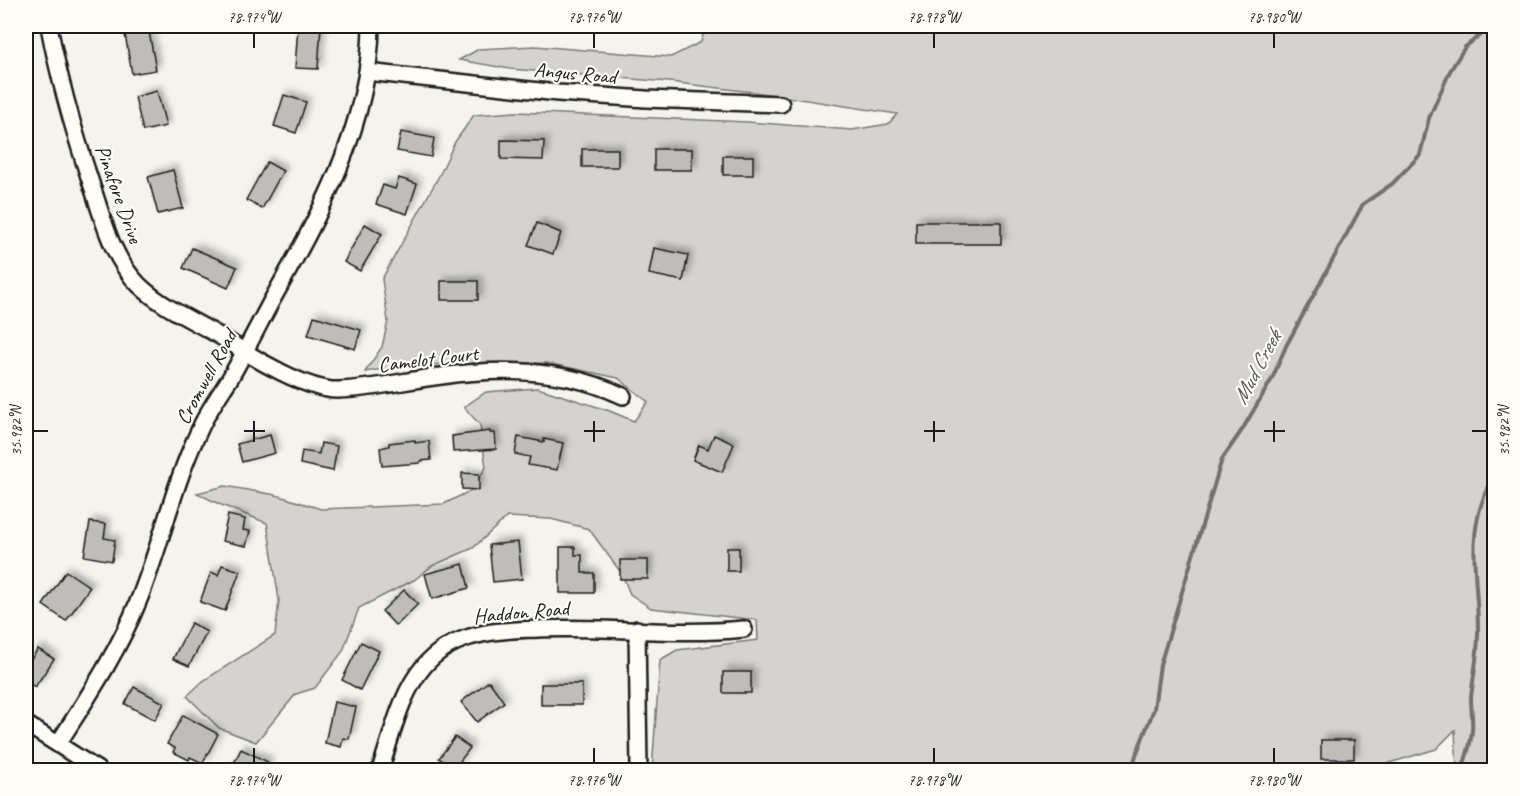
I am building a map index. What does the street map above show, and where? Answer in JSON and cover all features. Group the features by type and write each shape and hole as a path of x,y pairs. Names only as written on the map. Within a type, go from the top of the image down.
{"street":[{"name":"Pinafore Drive","path":"49,26 59,74 86,168 107,230 124,265 140,285 166,306 244,351"},
{"name":"Cromwell Road","path":"58,744 91,692 138,604 197,434 300,250 337,174 361,102 371,47 371,26"},
{"name":"Angus Road","path":"367,72 451,83 569,94 781,104"},
{"name":"Camelot Court","path":"244,351 312,386 334,390 474,372 536,372 560,375 623,396"},
{"name":"Haddon Road","path":"380,771 400,710 423,667 442,650 471,636 566,628 706,631 744,629"},
{"path":"637,629 639,771"},
{"path":"26,724 98,771"}],"shaded area":[{"path":"706,26 1494,26 1494,770 1457,770 1455,730 1436,749 1386,764 1375,770 652,770 660,660 677,650 758,640 757,620 651,608 630,594 622,574 589,529 551,519 507,517 473,548 432,566 414,580 359,608 343,651 315,688 296,694 256,742 219,728 187,696 203,681 275,635 279,600 267,523 197,493 225,486 276,495 321,509 444,504 472,490 486,467 480,425 464,407 486,392 538,388 634,421 648,402 618,378 547,363 406,365 365,372 382,347 388,321 382,279 440,174 455,142 474,115 516,112 747,122 852,130 888,124 897,114 761,93 669,82 510,69 459,60 479,49 535,46 671,57 701,42"}],"building":[{"path":"148,26 156,70 132,74 124,29"},
{"path":"298,26 321,26 318,69 295,68"},
{"path":"157,91 166,126 143,131 135,97"},
{"path":"284,95 306,102 296,133 274,126"},
{"path":"401,132 434,138 431,157 397,151"},
{"path":"501,140 544,141 543,160 501,159"},
{"path":"582,149 618,149 618,167 582,167"},
{"path":"654,149 692,149 692,170 654,170"},
{"path":"723,156 753,156 753,175 723,175"},
{"path":"267,162 283,171 262,209 246,200"},
{"path":"173,170 183,208 158,214 148,177"},
{"path":"399,178 417,184 407,214 376,204 383,185 395,189"},
{"path":"916,222 1001,222 1001,244 916,244"},
{"path":"537,223 561,233 553,254 528,245"},
{"path":"365,224 382,234 360,271 344,262"},
{"path":"192,248 237,267 228,288 183,268"},
{"path":"654,248 688,255 683,281 649,274"},
{"path":"441,281 478,281 478,300 441,300"},
{"path":"314,316 361,330 355,349 308,335"},
{"path":"490,431 490,433 495,433 496,449 453,452 452,436"},
{"path":"270,435 275,453 242,462 237,444"},
{"path":"714,435 734,444 722,472 693,460 699,445 708,449"},
{"path":"518,437 563,443 557,470 528,465 530,457 515,454"},
{"path":"415,440 415,443 429,441 431,460 382,466 380,448 389,446 389,443"},
{"path":"321,443 337,446 333,471 300,464 302,451 319,454"},
{"path":"462,473 479,474 479,490 462,489"},
{"path":"228,515 245,519 243,530 250,531 246,546 222,541"},
{"path":"90,522 106,524 104,538 115,540 112,561 84,556"},
{"path":"518,542 522,579 493,582 489,545"},
{"path":"560,547 575,547 575,555 582,555 582,573 594,573 594,593 560,593"},
{"path":"727,548 739,548 739,571 727,571"},
{"path":"620,560 648,560 648,579 620,579"},
{"path":"463,564 469,588 432,599 425,574"},
{"path":"222,565 240,571 225,611 200,602 211,572 218,575"},
{"path":"66,571 90,587 66,621 43,605"},
{"path":"404,590 418,604 396,626 382,611"},
{"path":"191,623 207,632 189,666 173,659"},
{"path":"361,642 379,651 360,690 342,680"},
{"path":"38,649 54,659 35,687 26,681 26,660 29,662"},
{"path":"723,672 751,672 751,693 723,693"},
{"path":"489,681 504,702 477,722 461,702"},
{"path":"541,684 582,684 582,705 541,705"},
{"path":"134,687 164,703 155,720 125,704"},
{"path":"334,702 356,707 349,739 343,738 341,747 325,743"},
{"path":"183,715 218,734 203,763 190,757 189,760 173,752 175,748 167,744"},
{"path":"455,737 470,748 454,769 439,758"},
{"path":"1321,740 1354,740 1354,759 1321,759"},
{"path":"241,749 268,762 264,771 230,771"}],"waterway":[{"name":"Mud Creek","path":"1132,770 1154,709 1160,665 1222,459 1272,379 1286,346 1363,204 1392,184 1420,155 1429,118 1450,71 1465,47 1492,26"},
{"path":"1462,770 1471,736 1471,698 1478,642 1474,548 1479,514 1489,484 1494,477"}]}
